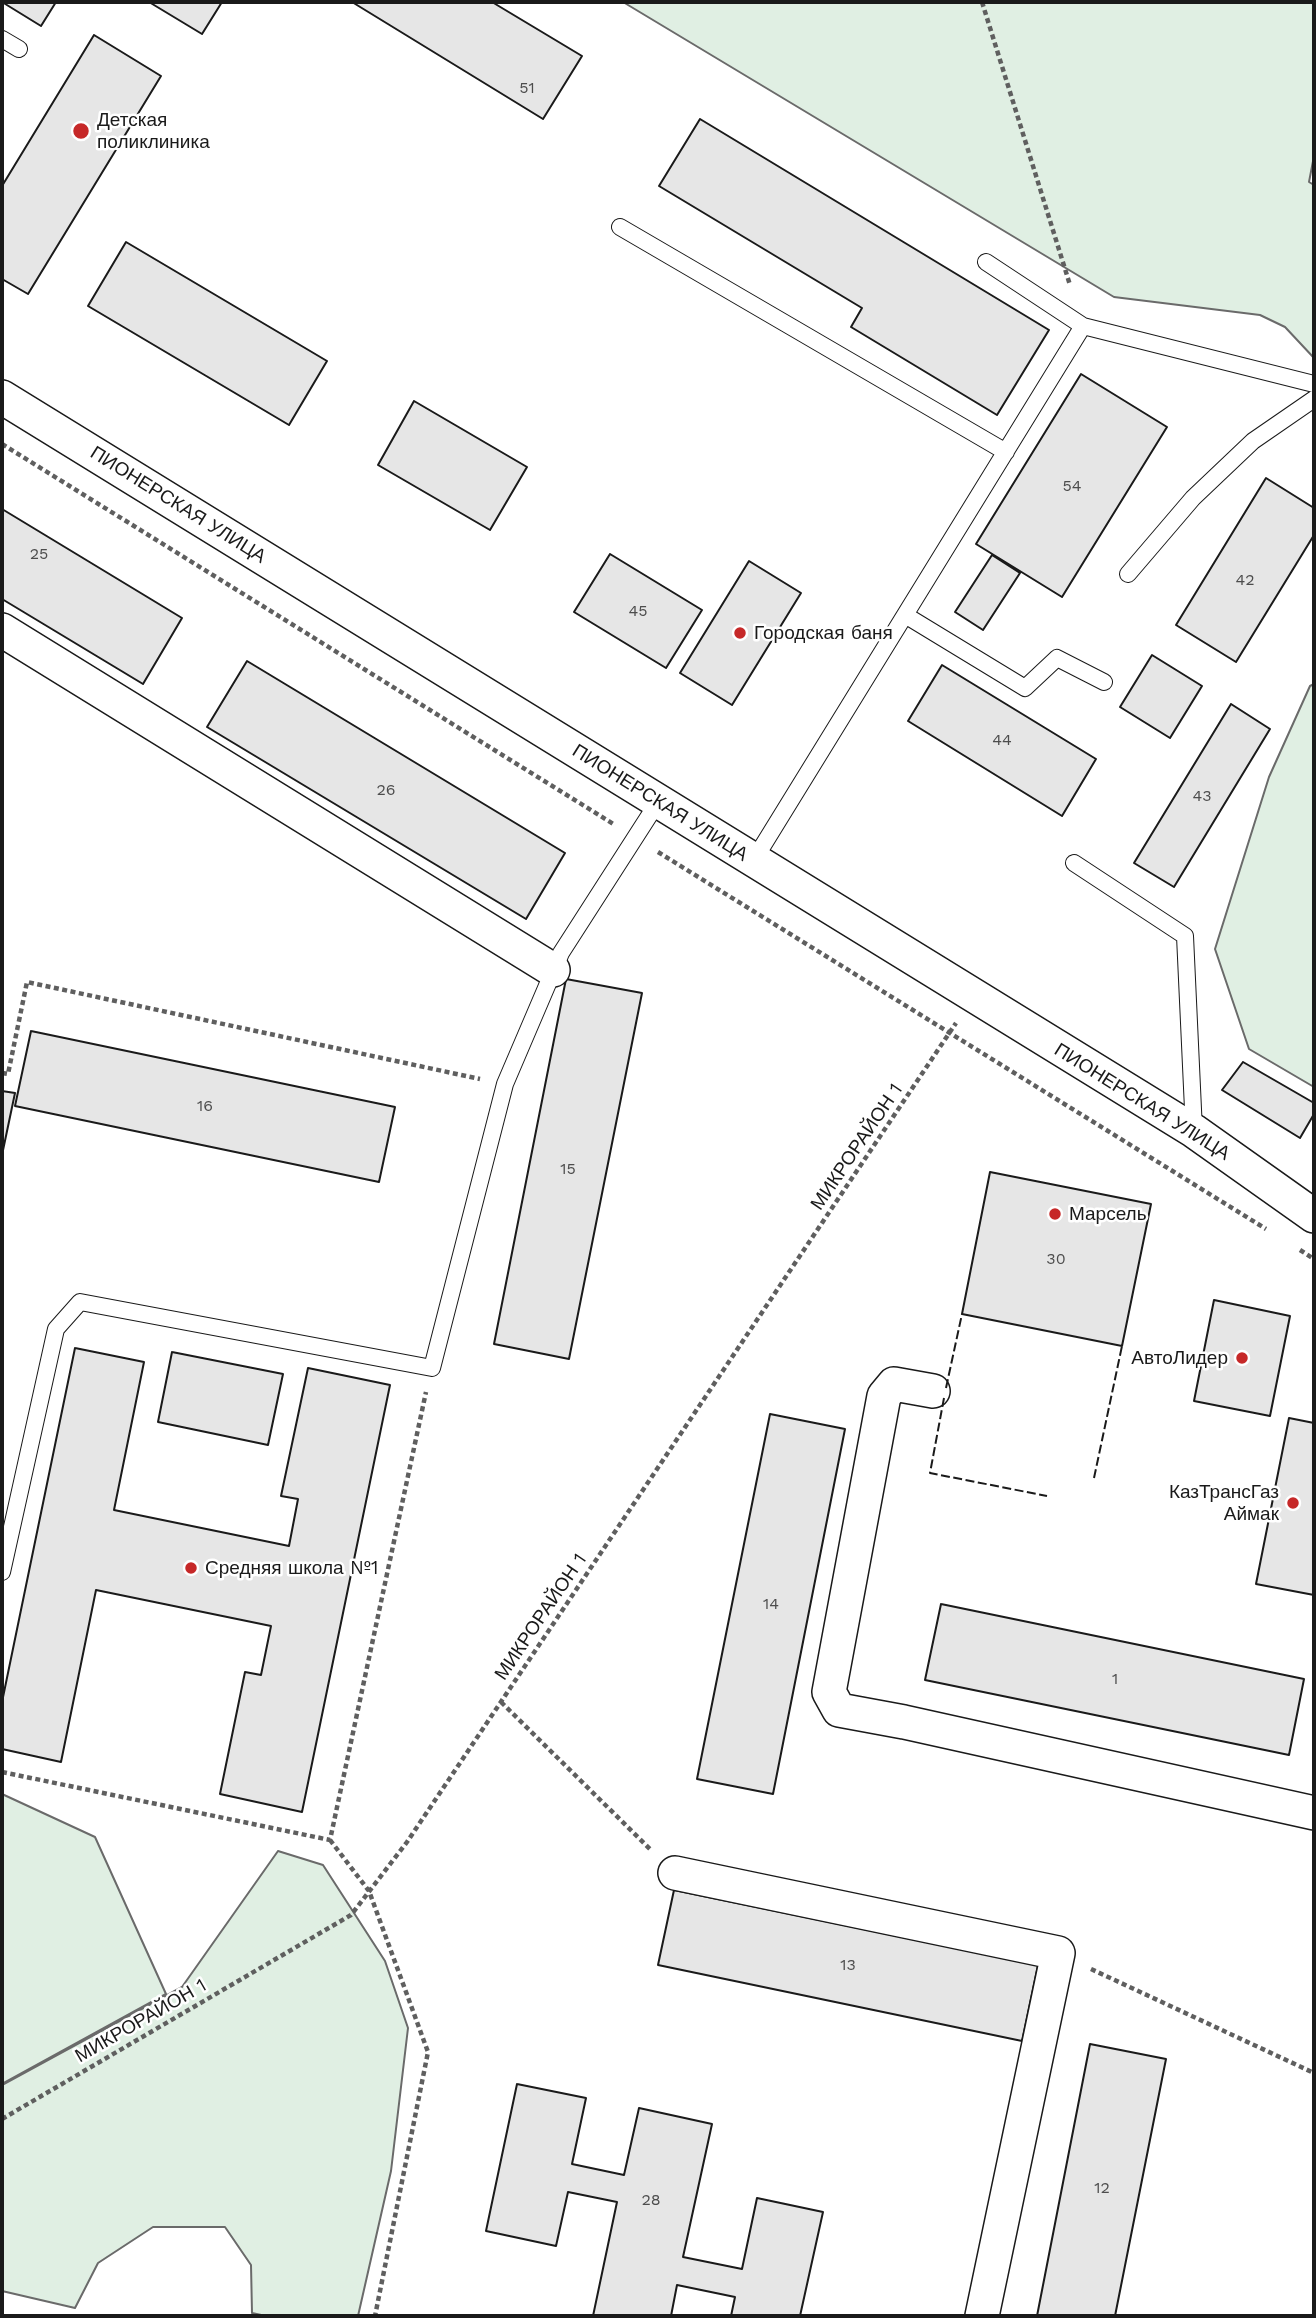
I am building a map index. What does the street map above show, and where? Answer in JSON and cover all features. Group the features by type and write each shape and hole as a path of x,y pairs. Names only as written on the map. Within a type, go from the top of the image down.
{"street":[{"name":"ПИОНЕРСКАЯ УЛИЦА","path":"2,397 1194,1131 1314,1216"},
{"path":"2,630 553,971"},
{"path":"933,1391 894,1384 884,1396 829,1692 839,1710 1314,1813"},
{"path":"675,1873 1058,1953 982,2316"}],"lane":[{"path":"2,39 19,50"},
{"path":"620,228 1006,452"},
{"path":"986,262 1083,326 1314,384"},
{"path":"754,860 1083,326"},
{"path":"1128,574 1193,498 1254,441 1314,399"},
{"path":"905,615 1025,688 1057,658 1104,682"},
{"path":"2,1572 56,1329 80,1302 432,1368 505,1084 561,953 659,802"},
{"path":"1074,863 1185,936 1194,1131"}],"path":[{"path":"982,2 1083,326"},
{"path":"2,1073 8,1074 27,982 505,1084"},
{"name":"МИКРОРАЙОН 1","path":"2,2119 351,1915 407,1842 974,996"},
{"path":"330,1840 432,1368"},
{"path":"501,1701 675,1873"},
{"path":"2,1772 330,1840 369,1891 428,2052 375,2316"},
{"path":"1058,1953 1314,2073"}],"green space":[{"path":"623,2 1314,2 1314,156 1309,182 1314,185 1314,358 1285,327 1260,315 1114,297"},
{"path":"1314,684 1314,1087 1249,1049 1215,949 1269,777 1310,686"},
{"path":"2,1794 95,1837 166,1994 2,2084"},
{"path":"278,1851 323,1865 385,1961 408,2028 391,2171 358,2316 266,2316 252,2313 251,2265 225,2227 153,2227 98,2263 75,2308 2,2291 2,2085 182,1987"}],"building":[{"path":"2,2 56,2 41,26"},
{"path":"149,2 222,2 202,34"},
{"path":"352,2 492,2 582,56 543,119"},
{"name":"Детская поликлиника","path":"94,35 161,76 28,294 2,279 2,186"},
{"path":"700,119 1049,330 997,415 851,327 862,308 659,186"},
{"path":"126,242 327,361 289,425 88,306"},
{"path":"1081,374 1167,427 1062,597 976,544"},
{"path":"414,401 527,467 490,530 378,465"},
{"path":"1266,478 1314,508 1314,535 1236,662 1176,625"},
{"path":"2,509 182,618 143,684 2,599"},
{"path":"610,554 702,610 666,668 574,612"},
{"path":"992,555 1020,573 983,630 955,612"},
{"name":"Городская баня","path":"749,561 801,593 732,705 680,673"},
{"path":"1152,655 1202,686 1170,738 1120,707"},
{"path":"247,661 565,853 526,919 207,727"},
{"path":"942,665 1096,759 1062,816 908,721"},
{"path":"1231,704 1270,729 1174,887 1134,863"},
{"path":"566,979 642,993 569,1359 494,1344"},
{"path":"31,1031 395,1107 379,1182 15,1106"},
{"path":"1243,1062 1314,1103 1314,1114 1300,1138 1222,1090"},
{"path":"2,1091 15,1093 2,1155"},
{"path":"990,1172 1151,1204 1122,1346 962,1314"},
{"name":"АвтоЛидер","path":"1214,1300 1290,1316 1270,1416 1194,1401"},
{"name":"Средняя школа №1","path":"75,1348 144,1362 114,1510 289,1546 298,1499 281,1496 308,1368 390,1385 302,1812 220,1794 245,1672 261,1675 271,1626 96,1590 61,1762 2,1749 2,1702"},
{"path":"172,1352 283,1374 268,1445 158,1422"},
{"path":"770,1414 845,1429 773,1794 697,1779"},
{"name":"КазТрансГаз Аймак","path":"1289,1418 1314,1423 1314,1595 1256,1584"},
{"path":"941,1604 1304,1679 1289,1755 925,1680"},
{"path":"674,1890 1038,1965 1022,2041 658,1965"},
{"path":"1090,2044 1166,2059 1115,2316 1037,2316"},
{"path":"517,2084 586,2098 572,2164 624,2175 639,2108 712,2124 683,2257 742,2269 757,2198 823,2212 800,2316 731,2316 735,2297 677,2285 671,2316 593,2316 617,2202 568,2192 556,2246 486,2231"}],"fence":[{"path":"946,1388 962,1314"},
{"path":"1094,1478 1122,1346"},
{"path":"944,1398 930,1473 1047,1496"}],"place":[{"name":"Детская поликлиника","path":"81,131"},
{"name":"Городская баня","path":"740,633"},
{"name":"Марсель","path":"1055,1214"},
{"name":"АвтоЛидер","path":"1242,1358"},
{"name":"КазТрансГаз Аймак","path":"1293,1503"},
{"name":"Средняя школа №1","path":"191,1568"}]}
